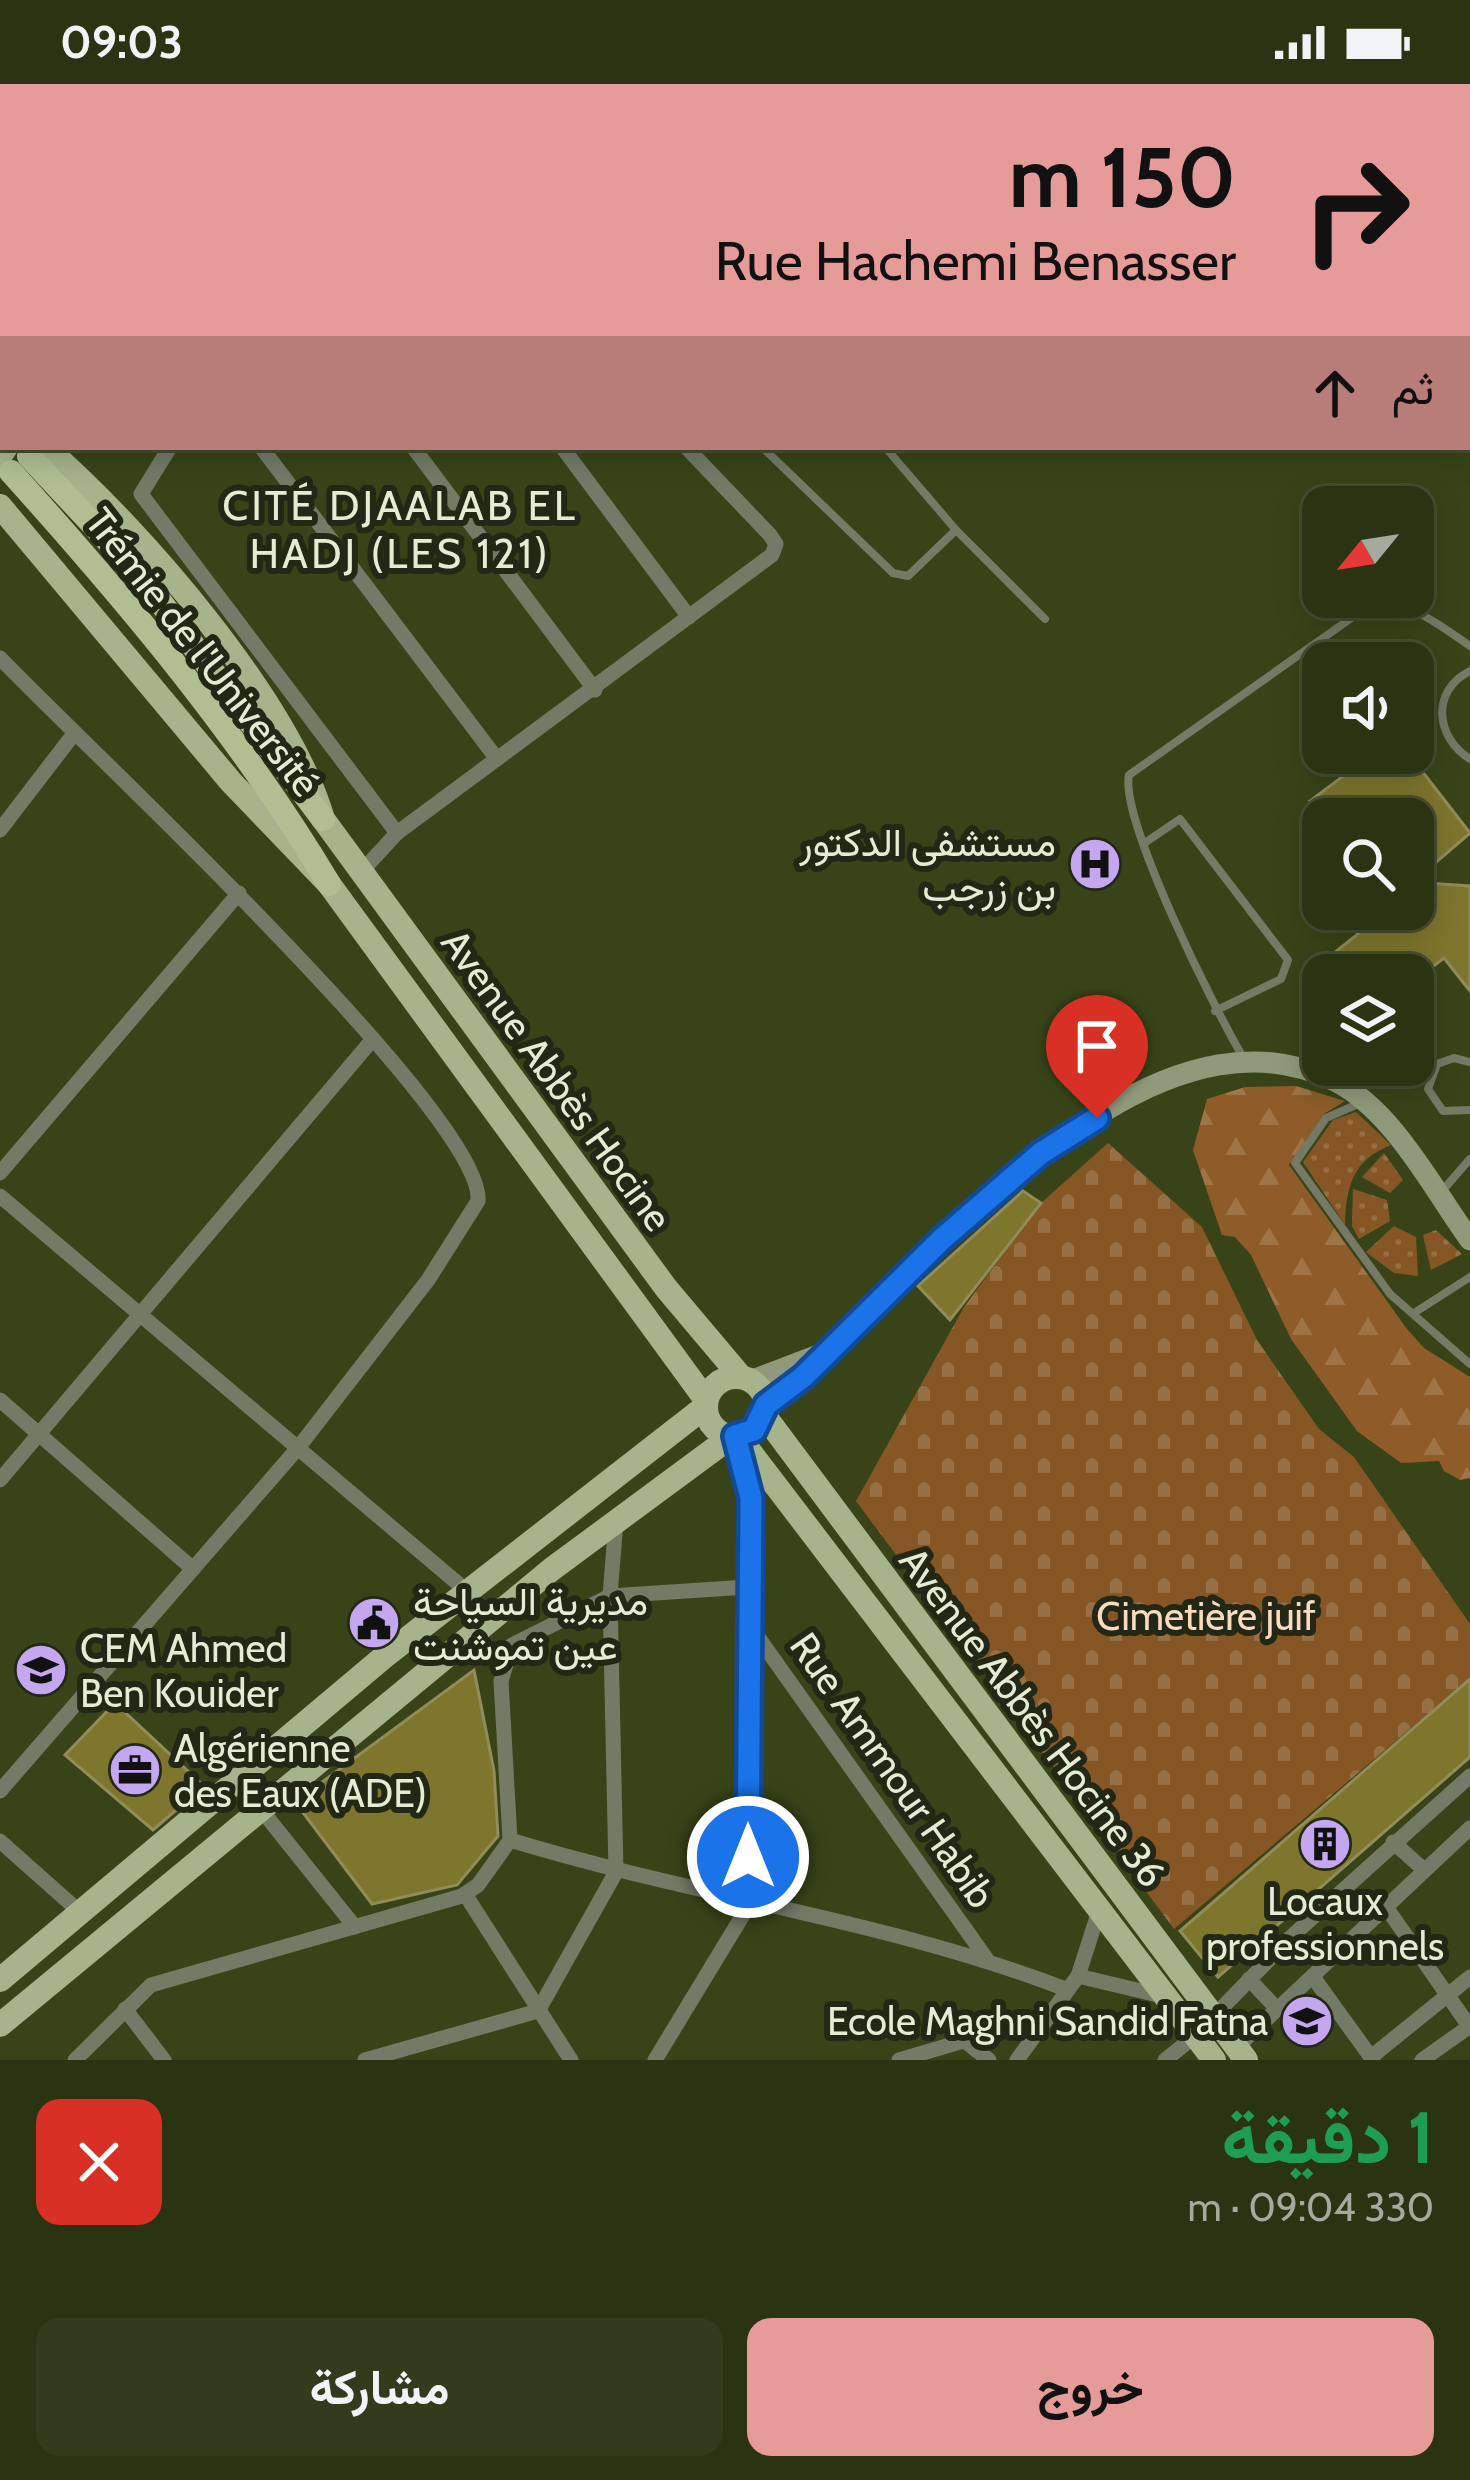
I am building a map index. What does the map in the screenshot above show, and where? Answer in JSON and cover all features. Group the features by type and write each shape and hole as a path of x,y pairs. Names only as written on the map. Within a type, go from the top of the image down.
{"highway":[{"name":"Trémie de l'Université","path":"18,456 141,577 323,819"},
{"name":"Trémie de l'Université","path":"18,456 286,812 329,884"}],"main road":[{"name":"Avenue Abbès Hocine","path":"0,506 231,782 329,884 706,1403"},
{"name":"Avenue Abbès Hocine","path":"323,819 666,1288 746,1379"},
{"path":"0,2025 260,1807 616,1521 735,1436 754,1430 765,1410 1041,1153 1174,1078 1210,1064 1246,1063 1302,1069 1337,1082 1364,1102 1470,1240"},
{"path":"0,1980 468,1592 706,1403 716,1384 827,1352"},
{"path":"746,1379 765,1410"},
{"path":"706,1403 713,1426 735,1436"},
{"name":"Avenue Abbès Hocine 36","path":"765,1410 1241,2054"},
{"name":"Avenue Abbès Hocine 36","path":"735,1436 1214,2060"}],"street":[{"path":"168,450 141,494 392,838"},
{"path":"263,450 497,759"},
{"path":"415,450 595,690"},
{"path":"564,450 689,616"},
{"path":"361,872 392,838 776,550 770,535 689,450"},
{"path":"0,658 73,735 239,893 373,1039 479,1186 478,1202 428,1280 298,1448 0,1791"},
{"path":"0,830 73,735"},
{"path":"0,1173 239,893"},
{"path":"0,1480 373,1039"},
{"path":"0,1196 468,1592"},
{"path":"0,1400 193,1569"},
{"path":"655,2060 748,1904 751,1498 735,1436"},
{"path":"365,2060 538,2011 616,1872 610,1596 616,1521"},
{"path":"75,2060 151,1985 465,1894 510,1840 501,1665 512,1645 610,1596 747,1587"},
{"name":"Rue Ammour Habib","path":"747,1620 986,1958"},
{"path":"492,1622 512,1645"},
{"path":"1214,2017 1393,1842 1470,1776"},
{"path":"260,1807 355,1927"},
{"path":"1241,2054 1277,2009 1470,1828"},
{"path":"510,1840 616,1872 986,1958 1073,1983 1162,1996"},
{"path":"0,1841 81,1912"},
{"path":"1393,1842 1423,1869"},
{"path":"465,1894 572,2060"},
{"path":"1386,1906 1470,2026 1422,2060"},
{"path":"1017,2060 1073,1983 1100,1911"},
{"path":"1313,1977 1372,2058 1470,1977"},
{"path":"1249,1978 1277,2009"},
{"path":"125,2008 164,2060"},
{"path":"899,2060 1045,2017"},
{"path":"1165,2060 1195,2036"},
{"path":"966,2042 989,2060"}],"lane":[{"path":"765,450 898,576 908,576 956,530"},
{"path":"888,450 956,530 1045,619"},
{"path":"1246,1063 1215,1011 1146,842 1126,788 1129,775 1334,626 1387,600 1470,646"},
{"path":"1470,671 1450,687 1442,719 1455,749 1470,759"},
{"path":"1146,842 1180,819 1288,961 1281,979 1215,1011"},
{"path":"1470,1062 1454,1058 1437,1064 1428,1089 1443,1111 1470,1110"},
{"path":"1364,1102 1326,1118 1295,1163 1390,1294 1470,1364"},
{"path":"1438,1196 1470,1159"},
{"path":"1414,1313 1470,1277"}],"green space":[{"path":"1296,1086 1345,1101 1324,1114 1289,1165 1407,1329 1424,1348 1470,1377 1470,1478 1460,1480 1444,1471 1439,1461 1401,1463 1357,1431 1291,1339 1251,1255 1235,1237 1222,1235 1193,1150 1207,1099 1245,1087"},
{"path":"1356,1112 1391,1145 1368,1158 1354,1176 1345,1225 1303,1162 1333,1120"},
{"name":"Cimetière juif","path":"1108,1143 1202,1227 1257,1340 1319,1429 1354,1457 1470,1624 1470,1678 1174,1929 856,1501 964,1307 1041,1203"},
{"path":"1384,1153 1403,1180 1390,1193 1362,1177"},
{"path":"1353,1189 1387,1200 1390,1221 1359,1239 1352,1226"},
{"path":"1394,1226 1416,1237 1418,1276 1394,1273 1366,1252"},
{"path":"1436,1230 1462,1254 1431,1270 1423,1235"}],"building":[{"path":"1346,774 1424,774 1470,833 1434,864 1434,798 1314,798"},
{"path":"1434,883 1470,886 1470,991 1444,958 1434,966 1434,954 1333,954 1363,930 1434,930"},
{"path":"1023,1191 1041,1203 950,1320 918,1286"},
{"path":"474,1670 494,1771 498,1836 457,1885 372,1904 295,1802"},
{"name":"Locaux professionnels","path":"1470,1679 1470,1757 1218,1977 1180,1931"},
{"name":"Algérienne des Eaux (ADE)","path":"115,1703 204,1786 153,1830 65,1755"}],"place":[{"name":"مستشفى الدكتور بن زرجب","path":"1095,864"},
{"name":"مديرية السياحة عين تموشنت","path":"374,1623"},
{"name":"CEM Ahmed Ben Kouider","path":"41,1670"},
{"name":"Algérienne des Eaux (ADE)","path":"135,1770"},
{"name":"Locaux professionnels","path":"1325,1844"},
{"name":"Ecole Maghni Sandid Fatna","path":"1307,2021"}],"district":[{"name":"CITÉ DJAALAB EL HADJ (LES 121)","path":"400,529"}],"route":[{"path":"748,1857 751,1498 735,1436 754,1430 766,1405 803,1377 975,1210 1041,1153 1097,1118"}]}
